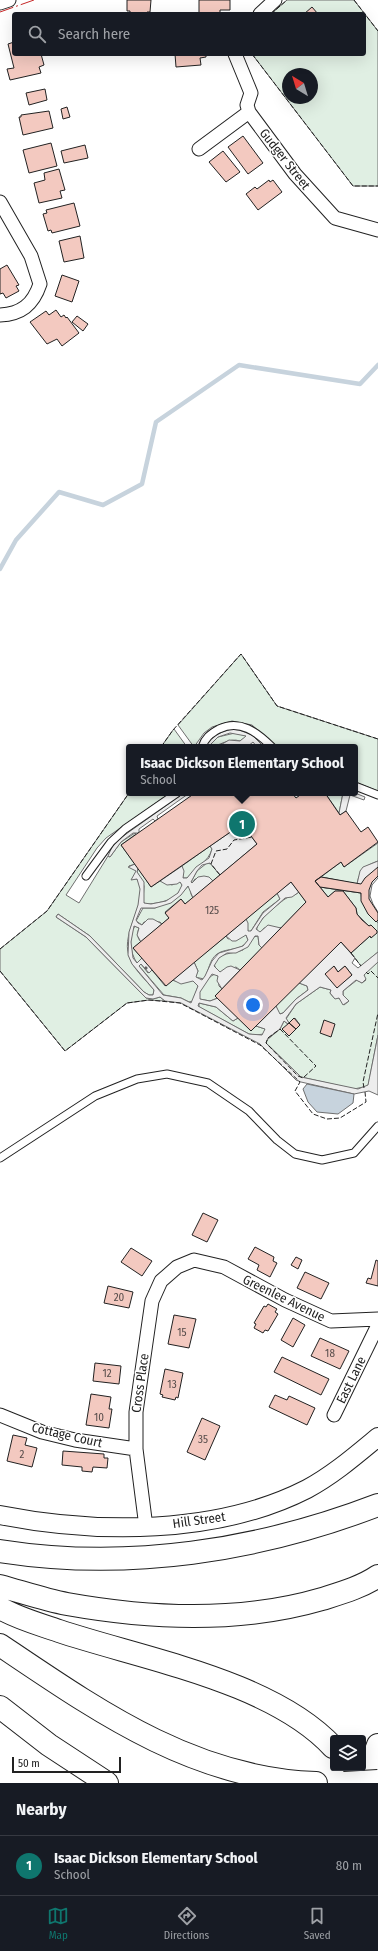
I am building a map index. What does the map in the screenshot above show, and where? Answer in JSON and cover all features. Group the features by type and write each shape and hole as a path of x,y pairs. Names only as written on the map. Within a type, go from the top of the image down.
{"highway":[{"path":"0,1551 31,1556 93,1559 148,1558 207,1552 312,1528 378,1505"},
{"path":"0,1586 65,1604 113,1612 209,1616 258,1613 302,1605 341,1594 378,1576"},
{"path":"0,1608 15,1617 90,1642 238,1687 289,1712 330,1744"},
{"path":"0,1645 109,1716 149,1738 196,1759 249,1775 290,1782 316,1783"},
{"path":"0,1707 49,1745 107,1783"},
{"path":"364,1783 378,1745"},
{"path":"354,1771 364,1783"},
{"path":"344,1783 378,1780"}],"street":[{"path":"0,3 9,0"},
{"path":"262,12 275,0"},
{"path":"199,149 249,112 247,105 251,93 236,56"},
{"name":"Gudger Street","path":"249,112 295,174 335,218 378,230"},
{"path":"0,202 31,256 40,284 32,302 27,307 18,312 0,315"},
{"name":"Greenlee Avenue","path":"194,1260 224,1267 286,1300 331,1320 378,1319"},
{"name":"Cross Place","path":"146,1527 136,1449 136,1412 152,1302 160,1281 177,1267 194,1260"},
{"name":"East Lane","path":"334,1415 378,1324"},
{"name":"Cottage Court","path":"0,1415 42,1432 75,1440 136,1449"},
{"name":"Hill Street","path":"0,1515 24,1520 82,1526 146,1527 202,1522 231,1516 283,1500 339,1469 378,1437"}],"lane":[{"path":"203,744 205,739 215,731 228,725 239,726 250,730 268,744"},
{"path":"358,787 378,795"},
{"path":"86,876 111,842 125,829 172,796"},
{"path":"0,1158 96,1096 137,1079 166,1074 208,1083 249,1111 277,1140 295,1154 322,1160 354,1153 378,1126"}],"green space":[{"path":"287,0 354,0 363,12 273,12"},
{"path":"366,16 378,31 378,186 353,186 290,104 318,104 318,68 282,68 282,93 254,56 366,56"},
{"path":"241,654 277,706 378,739 378,791 358,783 358,744 274,744 252,725 232,721 212,727 204,733 196,744 192,744 178,725"},
{"path":"174,729 185,744 163,744"},
{"path":"235,733 247,736 240,741 232,740 221,744 211,744 218,737"},
{"path":"127,796 166,796 106,838 97,848 66,895 79,903 108,856 110,857 121,842 135,833 136,834 121,845 135,864 129,866 137,871 132,879 137,879 140,887 138,906 128,936 127,946 131,961 154,990 153,995 149,995 144,992 90,936 58,914 56,917 86,937 146,998 153,999 160,997 165,1001 149,1000 127,1003 65,1051 0,971 0,949 47,911"},
{"path":"327,796 342,796 339,813"},
{"path":"378,843 378,861 362,871 357,884 321,877 341,862 344,867"},
{"path":"210,846 212,849 205,861 187,878 183,878 182,866"},
{"path":"207,863 211,864 220,875 213,881 195,879 192,883 191,882 197,871"},
{"path":"138,868 151,887 160,881 172,885 180,881 182,885 180,890 172,898 162,902 145,904 143,901 144,886 137,872"},
{"path":"190,886 193,898 185,904 181,899 165,912 169,918 162,924 160,922 144,922 142,925 136,921 143,908 155,908"},
{"path":"320,887 361,893 369,912 378,923 378,952 361,966 351,953 370,936 371,938 377,931 371,925 369,926 357,914 356,908 343,891 335,891 328,897"},
{"path":"299,892 306,902 281,928 264,928 260,933 257,930 257,927 263,918 286,898"},
{"path":"277,893 280,899 263,912 251,931 248,932 246,919"},
{"path":"135,926 139,928 138,935 141,942 133,948 142,958 137,963 131,950 131,935"},
{"path":"246,935 248,940 242,946 221,952 214,956 204,979 195,977 198,971 194,962 226,936 228,939"},
{"path":"258,936 259,945 262,948 240,970 236,967 220,972 216,969 214,964 219,957 243,950 253,937"},
{"path":"378,962 378,1035 368,1086 354,1089 301,1077 266,1043 267,1040 280,1029 284,1021 288,1024 289,1036 300,1025 295,1018 289,1023 286,1019 296,1004 320,987 331,990 330,993 334,998 339,998 344,1005 349,1001 343,995 343,991 357,980 362,983 366,980 364,973"},
{"path":"141,964 148,973 152,970 165,986 173,980 193,980 198,986 193,1001 189,1002 181,998 164,995 139,966"},
{"path":"215,974 218,976 219,986 222,989 215,996 218,998 210,1001 199,999 203,985"},
{"path":"299,983 307,986 308,990 296,999 283,1013 279,1014 276,1006"},
{"path":"199,1003 216,1007 233,1021 238,1018 251,1031 256,1026 265,1029 264,1034 249,1034 199,1007"}],"shaded area":[{"path":"231,729 239,730 252,735 261,744 255,744 253,742 251,744 222,744 229,740 240,741 246,736 230,733 218,737 211,744 206,744 212,736"},
{"path":"358,794 365,797 364,800 353,796 358,796"},
{"path":"180,796 185,796 157,816 158,819 155,821 153,819 139,829 138,833 133,833 121,842 110,857 108,856 112,847 119,839"},
{"path":"342,796 350,796 346,811 340,815 339,813"},
{"path":"242,824 257,844 220,875 210,863 202,865 191,882 192,883 198,877 204,876 209,877 213,881 193,898 188,886 181,895 171,903 155,908 141,908 136,920 138,923 142,925 148,919 153,919 162,924 141,942 137,935 139,928 134,926 131,942 133,958 137,963 142,958 151,968 152,970 149,973 141,964 139,966 163,995 181,998 191,1003 198,986 193,981 181,984 173,980 194,962 198,971 196,977 202,980 212,961 219,953 243,946 248,940 246,935 236,941 232,941 226,936 246,919 248,923 248,931 251,931 263,913 280,899 277,893 291,882 299,892 292,897 285,898 263,918 256,929 260,932 268,925 281,928 262,948 259,945 258,936 255,936 248,947 236,953 227,953 219,958 214,966 220,972 231,966 240,970 222,989 217,981 218,976 212,974 200,992 200,999 210,1001 218,998 238,1018 233,1021 216,1007 199,1003 198,1006 249,1034 262,1035 265,1029 256,1026 276,1006 280,1014 283,1013 296,999 308,990 307,986 299,983 341,942 355,958 352,963 358,968 378,952 378,962 364,975 366,979 362,983 356,980 343,991 343,995 349,1001 343,1005 339,998 335,999 330,993 331,990 320,987 296,1004 286,1018 289,1023 288,1024 284,1021 280,1029 268,1038 266,1043 301,1077 358,1089 368,1085 378,1035 378,1095 369,1091 354,1094 296,1080 260,1044 181,1003 165,1001 160,997 153,999 146,998 86,937 56,917 58,914 90,936 144,992 149,995 153,995 154,990 132,964 128,955 129,932 138,905 140,889 137,879 131,880 136,871 128,867 135,864 138,868 137,872 144,882 144,903 151,904 166,901 178,893 182,885 180,882 177,884 167,885 160,881 182,866 184,871 183,878 187,878 196,867 209,858 212,849 210,846","holes":["334,966 338,972 345,966 352,975 337,987"]},
{"path":"378,861 378,878 372,885 370,896 378,912 378,923 362,902 361,893 320,887 315,881 321,877 357,884 360,871 363,867"},
{"path":"307,1084 354,1094 353,1103 338,1114 317,1112 308,1102 303,1089"}],"building":[{"path":"127,0 151,0 150,12 127,11"},
{"path":"199,0 230,0 230,10 220,10 220,12 199,12"},
{"path":"312,7 316,12 306,12"},
{"path":"12,43 12,56 42,56 44,65 39,67 41,73 10,80 7,69 14,68 8,44"},
{"path":"175,56 206,56 200,58 201,65 176,67"},
{"path":"45,89 47,100 29,105 26,93"},
{"path":"67,107 70,117 63,119 61,109"},
{"path":"49,111 53,128 23,135 19,117 21,117 21,115"},
{"path":"243,136 263,163 248,174 228,147"},
{"path":"51,143 57,166 29,173 23,150"},
{"path":"85,145 88,158 64,163 61,151"},
{"path":"223,151 240,172 226,182 209,162"},
{"path":"59,169 65,190 60,191 62,198 39,203 34,183 45,180 44,173"},
{"path":"269,180 270,182 273,180 282,192 258,210 246,194 255,187 257,189"},
{"path":"74,203 80,226 52,233 51,230 48,231 43,214 47,213 46,210"},
{"path":"80,236 84,258 64,262 59,241"},
{"path":"7,265 19,285 16,286 19,291 6,298 3,293 0,294 0,269"},
{"path":"62,275 79,281 72,302 55,296"},
{"path":"56,310 61,317 64,315 66,318 67,317 79,333 62,346 57,339 47,344 30,322 46,311 49,315"},
{"path":"77,316 88,324 83,331 72,322"},
{"path":"191,796 294,796 296,798 299,796 327,796 340,815 346,811 361,832 368,827 378,842 344,867 341,862 315,881 328,897 335,891 343,891 356,908 357,914 369,926 371,925 377,933 371,938 370,936 351,953 341,942 251,1031 215,996 306,902 291,882 166,986 133,948 169,918 165,913 181,899 185,904 257,844 242,824 151,887 121,845"},
{"path":"378,867 378,876 372,882 369,890 369,899 378,913 378,920 376,922 368,914 361,901 361,893 320,887 315,881 321,877 361,884 365,878"},
{"path":"334,966 338,972 345,966 352,975 337,988 325,974"},
{"path":"294,1018 300,1025 296,1029 289,1023"},
{"path":"324,1020 335,1024 331,1037 320,1033"},
{"path":"289,1023 296,1029 289,1036 282,1029"},
{"path":"203,1213 218,1220 207,1242 192,1235"},
{"path":"255,1247 274,1257 273,1261 277,1263 270,1277 257,1270 259,1265 248,1259"},
{"path":"131,1248 152,1261 142,1276 121,1262"},
{"path":"296,1257 302,1260 298,1269 291,1265"},
{"path":"376,1260 378,1261 378,1286 366,1283 368,1278 371,1279"},
{"path":"305,1272 329,1283 321,1299 297,1288"},
{"path":"108,1286 133,1292 129,1308 104,1303"},
{"path":"268,1304 277,1309 275,1312 278,1314 268,1331 265,1330 263,1333 254,1328 256,1324 254,1323 264,1306 266,1307"},
{"path":"174,1315 196,1319 189,1348 168,1344"},
{"path":"293,1318 305,1325 293,1347 281,1340"},
{"path":"320,1338 349,1351 340,1369 311,1356"},
{"path":"282,1357 329,1379 321,1395 274,1372"},
{"path":"95,1363 121,1366 119,1384 93,1381"},
{"path":"165,1369 183,1373 178,1398 176,1397 175,1400 162,1397 163,1395 160,1394"},
{"path":"91,1394 111,1397 109,1409 112,1409 109,1428 86,1425"},
{"path":"275,1395 287,1400 289,1396 315,1408 307,1425 269,1407"},
{"path":"202,1418 220,1426 205,1460 187,1452"},
{"path":"13,1435 27,1438 25,1445 37,1448 32,1467 7,1461"},
{"path":"63,1451 104,1454 104,1458 108,1458 107,1468 93,1467 92,1472 82,1471 82,1467 62,1465"}],"waterway":[{"path":"0,569 16,540 59,492 103,505 142,484 156,422 239,365 360,384 378,365"}],"fence":[{"path":"273,12 287,0"},
{"path":"354,0 363,12"},
{"path":"366,16 378,31"},
{"path":"254,56 353,186 378,186"},
{"path":"163,744 173,730 241,654 277,706 378,739"},
{"path":"0,949 47,911 127,796"},
{"path":"220,875 211,864 216,851 227,849 234,840 252,837"},
{"path":"351,953 361,966"},
{"path":"0,971 65,1051 127,1003 149,1000 180,1003 260,1045 300,1082 295,1091 313,1114 327,1119 340,1118 366,1102 365,1092"},
{"path":"366,972 368,974 371,971 378,978"},
{"path":"364,1088 363,1082 378,1013"},
{"path":"280,1029 316,1066 303,1078 298,1076 266,1043 268,1038 280,1029"}],"power":[{"path":"0,12 34,0"}],"place":[{"name":"Isaac Dickson Elementary School","path":"242,824"}]}
